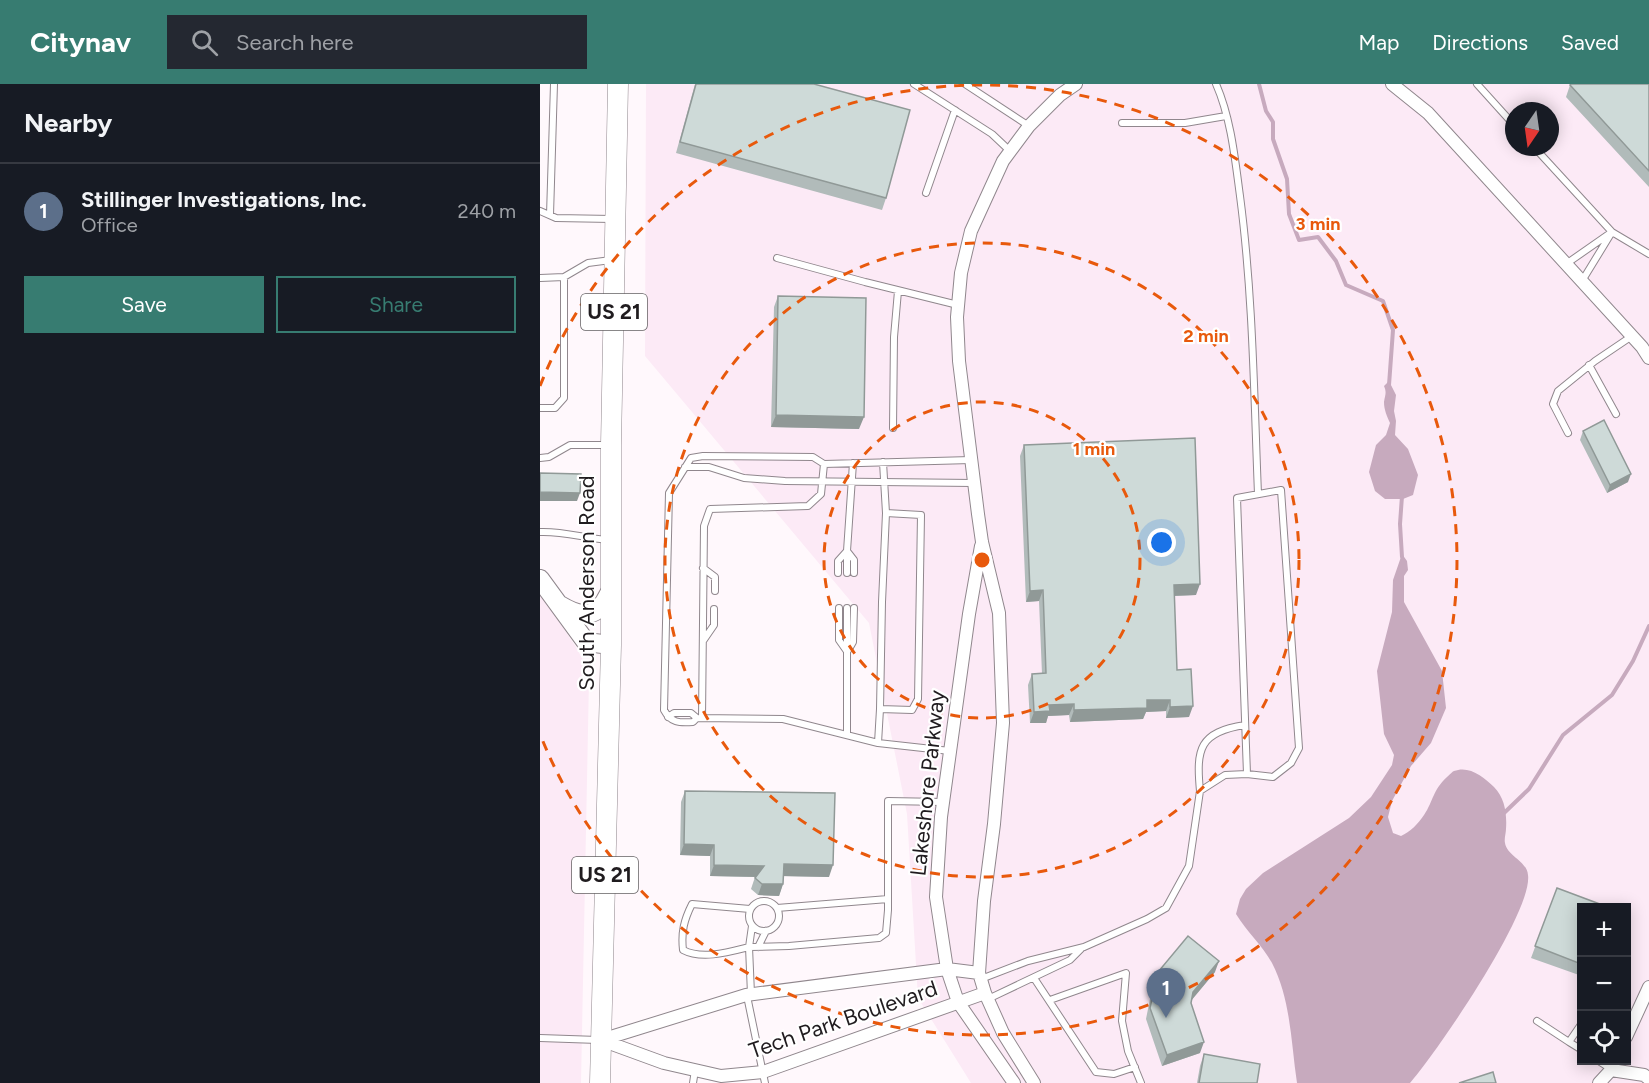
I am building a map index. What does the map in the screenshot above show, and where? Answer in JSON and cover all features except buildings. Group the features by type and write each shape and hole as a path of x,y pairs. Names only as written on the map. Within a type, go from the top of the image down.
{"main road":[{"name":"South Anderson Road","path":"600,1083 610,645 611,445 618,84"}],"street":[{"name":"Lakeshore Parkway","path":"1034,1083 1003,1033 986,996 980,976 984,901 1004,723 999,613 982,542 974,483 959,361 958,305 961,273 971,231 1003,161 1029,126 1076,84"},
{"path":"1392,84 1428,113 1632,336 1649,358"},
{"name":"Lakeshore Parkway","path":"982,542 969,614 943,802 936,897 946,969 958,1002 1014,1083"},
{"path":"540,579 586,642 610,645"},
{"path":"559,604 574,613 589,614 600,608 610,592"},
{"name":"Tech Park Boulevard","path":"601,1040 749,995 946,969 980,976"},
{"path":"1631,1026 1649,987"},
{"name":"Tech Park Boulevard","path":"601,1040 664,1063 721,1076 764,1078 958,1002 986,996"},
{"path":"1613,1065 1645,1076"},
{"path":"1599,1083 1613,1065"},
{"path":"1613,1065 1614,1083"}],"lane":[{"path":"550,215 554,84"},
{"path":"914,84 992,134 1010,151"},
{"path":"965,84 1029,126"},
{"path":"1216,84 1226,116 1238,181 1248,262 1258,494"},
{"path":"1477,84 1505,115"},
{"path":"926,193 955,110"},
{"path":"1122,123 1185,123 1226,116"},
{"path":"1542,156 1612,232 1646,248 1649,254"},
{"path":"540,211 556,218 615,219"},
{"path":"1566,264 1612,232"},
{"path":"1582,281 1612,232"},
{"path":"777,258 958,305"},
{"path":"540,278 564,277 588,263 615,259"},
{"path":"540,408 555,408 564,398 564,277"},
{"path":"893,428 898,291"},
{"path":"1568,433 1553,404 1558,391 1632,336"},
{"path":"1590,365 1616,414"},
{"path":"540,458 549,457 570,445 611,445"},
{"path":"950,751 878,743 783,719 700,718 693,722 675,723 668,717 664,710 669,493 691,458 704,456 813,457 824,464 971,460"},
{"path":"878,743 886,513 884,462"},
{"path":"838,573 838,561 847,551 853,463"},
{"path":"700,718 704,526 710,509 808,506 821,494 824,464"},
{"path":"685,467 708,467 744,478 974,483"},
{"path":"1200,791 1225,775 1247,774 1273,777 1291,763 1299,748 1281,490 1237,498 1247,774"},
{"path":"880,709 912,710 918,699 921,515 886,513"},
{"path":"540,532 559,531 584,538 610,540"},
{"path":"847,551 854,560 851,573"},
{"path":"703,568 715,578 715,591"},
{"path":"839,608 839,640 847,653"},
{"path":"847,734 847,653 851,608"},
{"path":"702,643 714,625 714,609"},
{"path":"980,976 1084,947 1166,908 1189,866 1200,791 1198,765 1201,749 1212,735 1228,728 1245,725"},
{"path":"750,909 692,904 681,936 683,950 693,955 728,952 749,947 879,938 886,933 888,801 943,802"},
{"path":"777,908 888,899"},
{"path":"752,926 766,931 776,927 780,917 774,904 765,901 756,903 750,909 749,916 752,926 749,947 749,995 764,1078"},
{"path":"758,947 766,931"},
{"path":"986,996 1034,978 1070,960 1084,947"},
{"path":"1050,1000 1126,973 1122,1021 1128,1051 1140,1083"},
{"path":"1034,978 1096,1072 1114,1074 1135,1067"},
{"path":"1537,1021 1577,1047"},
{"path":"1569,1042 1577,1029"},
{"path":"540,1038 601,1040"},
{"path":"693,1083 695,1070"}],"shaded area":[{"path":"646,84 1649,84 1649,1083 971,1083 918,998 907,814 869,623 645,356"},
{"path":"1389,381 1396,395 1395,435 1408,449 1418,475 1413,495 1403,499 1385,499 1375,491 1369,472 1376,445 1386,435 1390,423 1384,402 1386,392 1384,386"},
{"path":"1402,554 1407,561 1408,570 1404,576 1404,602 1442,671 1446,708 1431,743 1411,766 1392,801 1388,817 1393,833 1401,836 1416,825 1427,810 1438,787 1453,772 1465,770 1476,773 1498,791 1503,801 1506,818 1505,843 1509,852 1527,870 1525,893 1500,949 1481,981 1441,1043 1410,1083 1297,1083 1287,1007 1278,977 1268,956 1236,914 1240,899 1246,889 1263,873 1349,818 1371,797 1392,765 1394,755 1384,734 1377,671 1392,612 1393,580"},
{"path":"540,593 576,647 585,664 589,679 581,1083 540,1083"}],"waterway":[{"path":"1259,84 1266,111 1273,122 1273,139 1287,179 1289,214 1299,240 1318,237 1336,261 1346,285 1383,301 1393,330 1389,385"},
{"path":"1402,496 1400,524 1402,557"},
{"path":"1503,814 1529,789 1563,735 1612,695 1633,661 1649,626"}],"place":[{"name":"Stillinger Investigations, Inc.","path":"1166,1018"}]}
